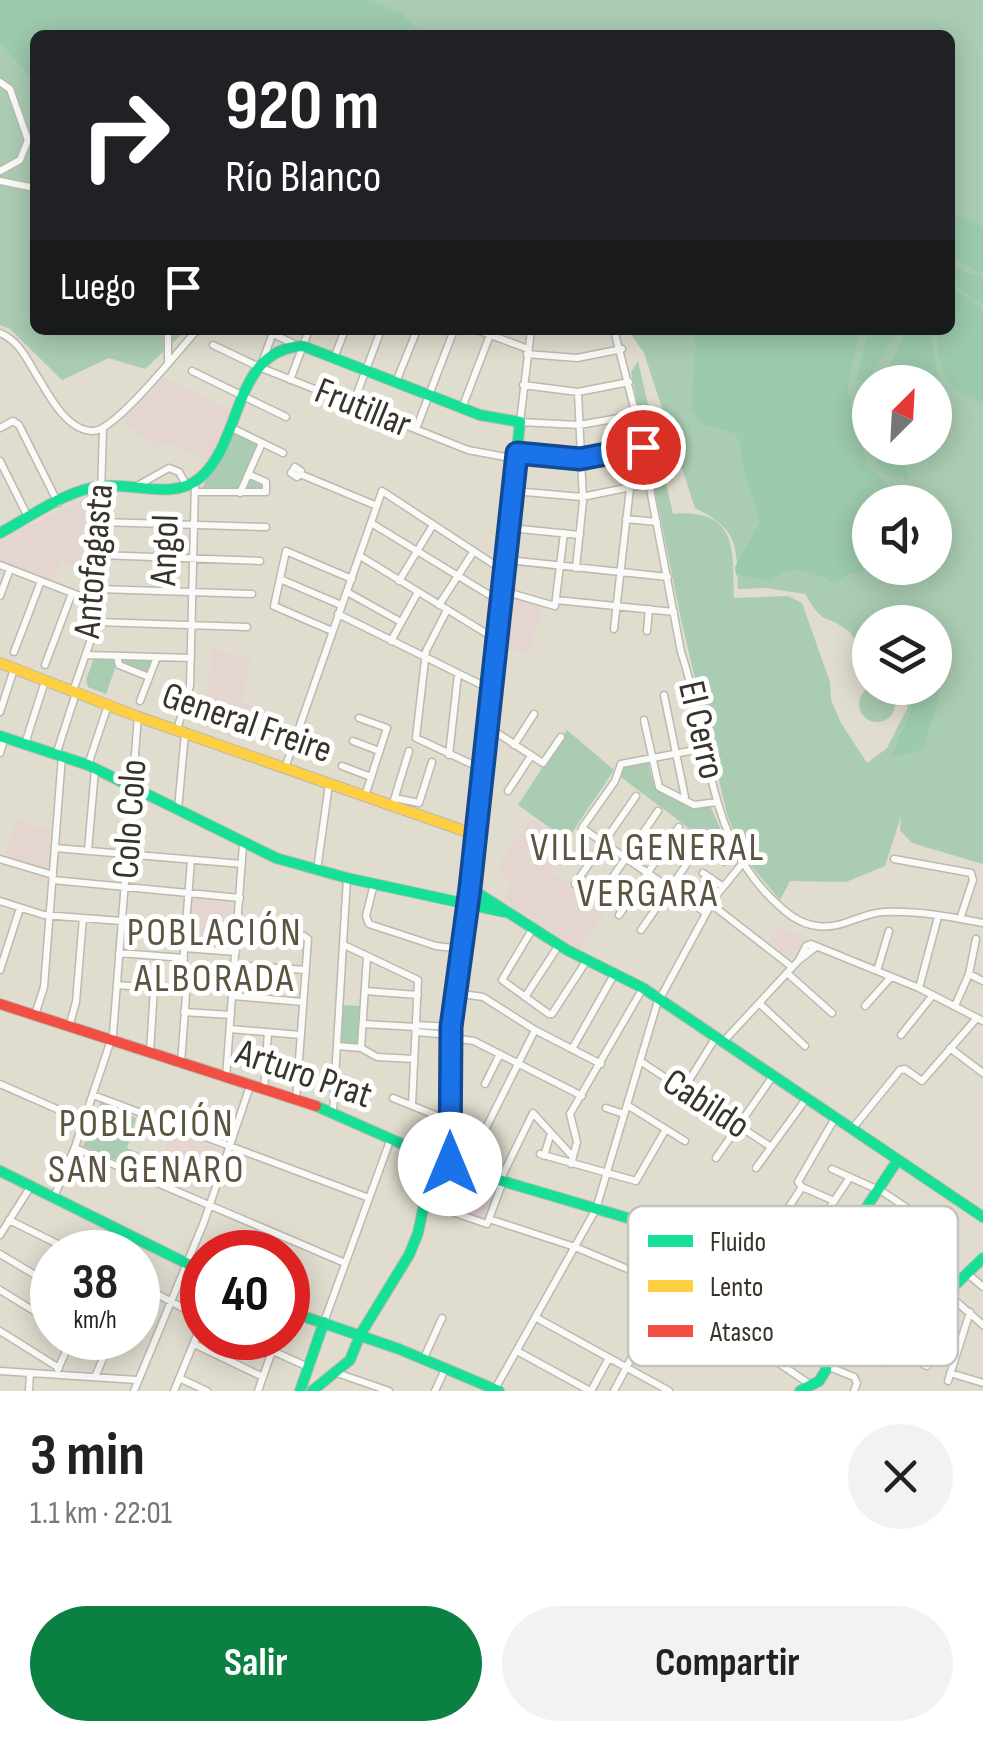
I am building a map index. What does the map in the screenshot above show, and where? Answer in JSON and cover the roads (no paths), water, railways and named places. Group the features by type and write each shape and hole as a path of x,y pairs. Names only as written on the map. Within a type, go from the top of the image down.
{"street":[{"path":"0,82 10,89 28,140 20,160 0,171"},
{"path":"0,182 30,187"},
{"path":"0,333 18,345 70,421 88,430 103,429 114,422 193,335"},
{"path":"168,335 168,363"},
{"name":"Angol","path":"178,811 181,732 189,696 191,658 196,525 193,487 210,466 230,427 260,364 269,335"},
{"path":"279,335 491,418 579,425 636,415"},
{"path":"290,380 298,344 305,335"},
{"path":"334,358 343,335"},
{"path":"352,404 379,335"},
{"path":"396,382 415,335"},
{"path":"416,429 452,335"},
{"path":"462,408 490,335 528,351 578,358 622,349"},
{"path":"450,1164 451,1033 531,335"},
{"name":"El Cerro","path":"616,335 717,802 742,864 781,908 812,925 833,926 884,912 983,922"},
{"path":"260,364 278,348 298,344"},
{"name":"Frutillar","path":"213,345 290,380 475,452 580,459 643,447"},
{"path":"192,371 286,417"},
{"path":"523,386 578,392 629,382"},
{"path":"576,568 582,497 578,392"},
{"path":"0,428 16,422 59,504"},
{"path":"230,427 283,453"},
{"name":"Antofagasta","path":"35,1015 44,987 59,755 97,622 103,429"},
{"path":"240,492 262,443"},
{"path":"614,629 630,488 624,451"},
{"path":"0,461 29,518"},
{"path":"134,488 169,468 180,472 193,487"},
{"path":"0,533 88,488 267,491 266,482 248,474"},
{"path":"300,474 378,506"},
{"path":"514,491 582,497 650,484"},
{"path":"285,768 382,492 474,552 506,566 560,566 668,577"},
{"path":"626,519 657,522"},
{"path":"100,522 266,528"},
{"path":"371,522 458,576 503,597 674,612"},
{"path":"399,580 433,525"},
{"path":"510,528 580,535"},
{"path":"555,603 564,533"},
{"path":"332,631 274,606 286,551 352,579"},
{"path":"474,552 458,576 424,658 417,739 483,770"},
{"path":"99,556 260,561"},
{"path":"360,556 498,641"},
{"path":"0,565 98,603"},
{"path":"0,596 10,569"},
{"path":"280,579 391,641 492,690"},
{"path":"14,652 41,581"},
{"path":"98,589 252,594"},
{"path":"346,592 402,622"},
{"path":"391,641 418,592"},
{"path":"45,664 72,593"},
{"path":"647,631 649,610"},
{"path":"97,622 247,627"},
{"path":"88,655 191,658"},
{"path":"117,656 118,665 149,677"},
{"path":"140,701 157,657"},
{"name":"General Freire","path":"0,664 329,784 394,802 476,835"},
{"path":"0,712 14,669"},
{"path":"449,754 458,674"},
{"path":"25,744 46,681"},
{"path":"664,696 685,798"},
{"path":"88,850 91,767 108,704"},
{"path":"514,745 534,714"},
{"name":"Colo Colo","path":"54,1198 112,1041 138,716"},
{"path":"359,718 387,728 365,796"},
{"path":"644,720 658,786 696,805 717,802"},
{"path":"488,727 543,763 562,737"},
{"path":"0,753 3,736 91,767 276,858 514,916"},
{"path":"352,741 379,750"},
{"path":"706,748 622,764 615,781 582,828 706,913"},
{"path":"409,751 394,802 419,804 432,762"},
{"path":"508,791 531,756"},
{"path":"342,766 371,777"},
{"path":"318,870 329,784"},
{"path":"575,884 636,796"},
{"path":"610,882 658,812"},
{"path":"619,914 679,828"},
{"path":"640,930 702,842"},
{"path":"226,1079 242,844"},
{"path":"55,848 242,864"},
{"path":"0,859 53,878 240,898"},
{"path":"181,1064 191,860"},
{"path":"894,860 973,876 960,919"},
{"path":"310,1318 424,1358 489,1389 516,1351 596,1210 660,999 710,904 742,864"},
{"path":"703,873 722,886"},
{"path":"333,1112 347,878"},
{"path":"374,884 366,916 371,926 436,946 462,949"},
{"path":"470,888 559,945 643,988 983,1217"},
{"path":"0,902 50,916 186,926"},
{"path":"710,904 790,970 832,1013"},
{"path":"0,970 20,908"},
{"path":"919,988 938,917"},
{"path":"69,1027 76,1002 83,918"},
{"path":"532,928 502,980 552,1014 587,960"},
{"path":"238,931 307,938 296,1101"},
{"path":"877,971 889,931"},
{"path":"954,1006 969,974 976,939"},
{"path":"344,945 417,978 412,1106"},
{"path":"525,997 559,945"},
{"path":"683,1090 720,1039 790,970 807,946 891,976 980,1019 922,1080 900,1070 852,1130"},
{"path":"184,948 236,952"},
{"path":"120,954 184,958"},
{"path":"362,1048 367,956"},
{"path":"235,965 306,970"},
{"path":"572,1049 616,973"},
{"path":"969,974 983,980"},
{"path":"865,1006 891,976"},
{"path":"117,986 182,990"},
{"path":"150,1054 154,988"},
{"path":"572,1160 578,1142 570,1114 643,988"},
{"path":"365,991 418,994"},
{"path":"456,993 484,997 535,1030 601,1064"},
{"path":"901,1035 934,995"},
{"path":"233,996 303,1002"},
{"path":"759,1003 805,1046"},
{"name":"Arturo Prat","path":"0,1004 333,1112 465,1170 628,1217"},
{"path":"184,1012 232,1016"},
{"path":"363,1024 451,1033 474,1040 582,1096"},
{"path":"230,1029 301,1035"},
{"path":"465,1170 535,1030"},
{"path":"264,1092 268,1032"},
{"path":"337,1046 362,1048 374,1056 414,1060"},
{"path":"950,1048 983,1073"},
{"path":"485,1084 500,1054"},
{"name":"Cabildo","path":"640,1061 772,1147"},
{"path":"716,1158 773,1076"},
{"path":"0,1084 84,1121"},
{"path":"200,1230 250,1086"},
{"path":"93,1095 369,1198"},
{"path":"393,1098 450,1126 483,1134"},
{"path":"756,1168 806,1098"},
{"path":"627,1105 686,1141"},
{"path":"606,1108 624,1114"},
{"path":"435,1206 486,1224 504,1181 502,1174 533,1113 572,1160"},
{"path":"834,1202 802,1188 798,1182 835,1118"},
{"path":"552,1132 542,1155 572,1160 636,1181 666,1129"},
{"path":"300,1391 391,1138"},
{"path":"75,1148 346,1263"},
{"path":"312,1391 350,1360 360,1335 413,1247 434,1158"},
{"path":"867,1206 896,1161"},
{"path":"832,1169 904,1206"},
{"path":"1,1173 120,1230"},
{"path":"831,1206 850,1178"},
{"path":"0,1235 31,1186"},
{"path":"790,1206 802,1188"},
{"path":"488,1219 628,1268"},
{"path":"10,1220 30,1230"},
{"path":"0,1254 30,1271"},
{"path":"958,1286 983,1258"},
{"path":"968,1274 983,1287"},
{"path":"134,1391 180,1278"},
{"path":"0,1290 30,1308"},
{"path":"160,1296 180,1308"},
{"name":"Arturo Prat","path":"958,1303 983,1325"},
{"path":"958,1349 970,1312"},
{"path":"536,1317 668,1391"},
{"path":"424,1358 442,1318"},
{"path":"0,1332 58,1371"},
{"path":"516,1351 590,1391 609,1358"},
{"path":"58,1371 63,1360"},
{"path":"95,1377 102,1360"},
{"path":"174,1391 187,1360"},
{"path":"228,1360 263,1376"},
{"path":"258,1391 269,1360"},
{"path":"292,1360 308,1367"},
{"path":"614,1391 628,1364"},
{"path":"784,1366 811,1385"},
{"path":"800,1391 821,1379 827,1366 854,1377 854,1391"},
{"path":"953,1366 949,1377 983,1383"},
{"path":"435,1391 446,1367"},
{"path":"0,1371 58,1371 138,1380"},
{"path":"29,1391 30,1373"},
{"path":"337,1373 389,1391"},
{"path":"179,1378 208,1391"}],"district":[{"name":"VILLA GENERAL VERGARA","path":"648,871"},
{"name":"POBLACIÓN ALBORADA","path":"215,956"},
{"name":"POBLACIÓN SAN GENARO","path":"147,1147"}]}
